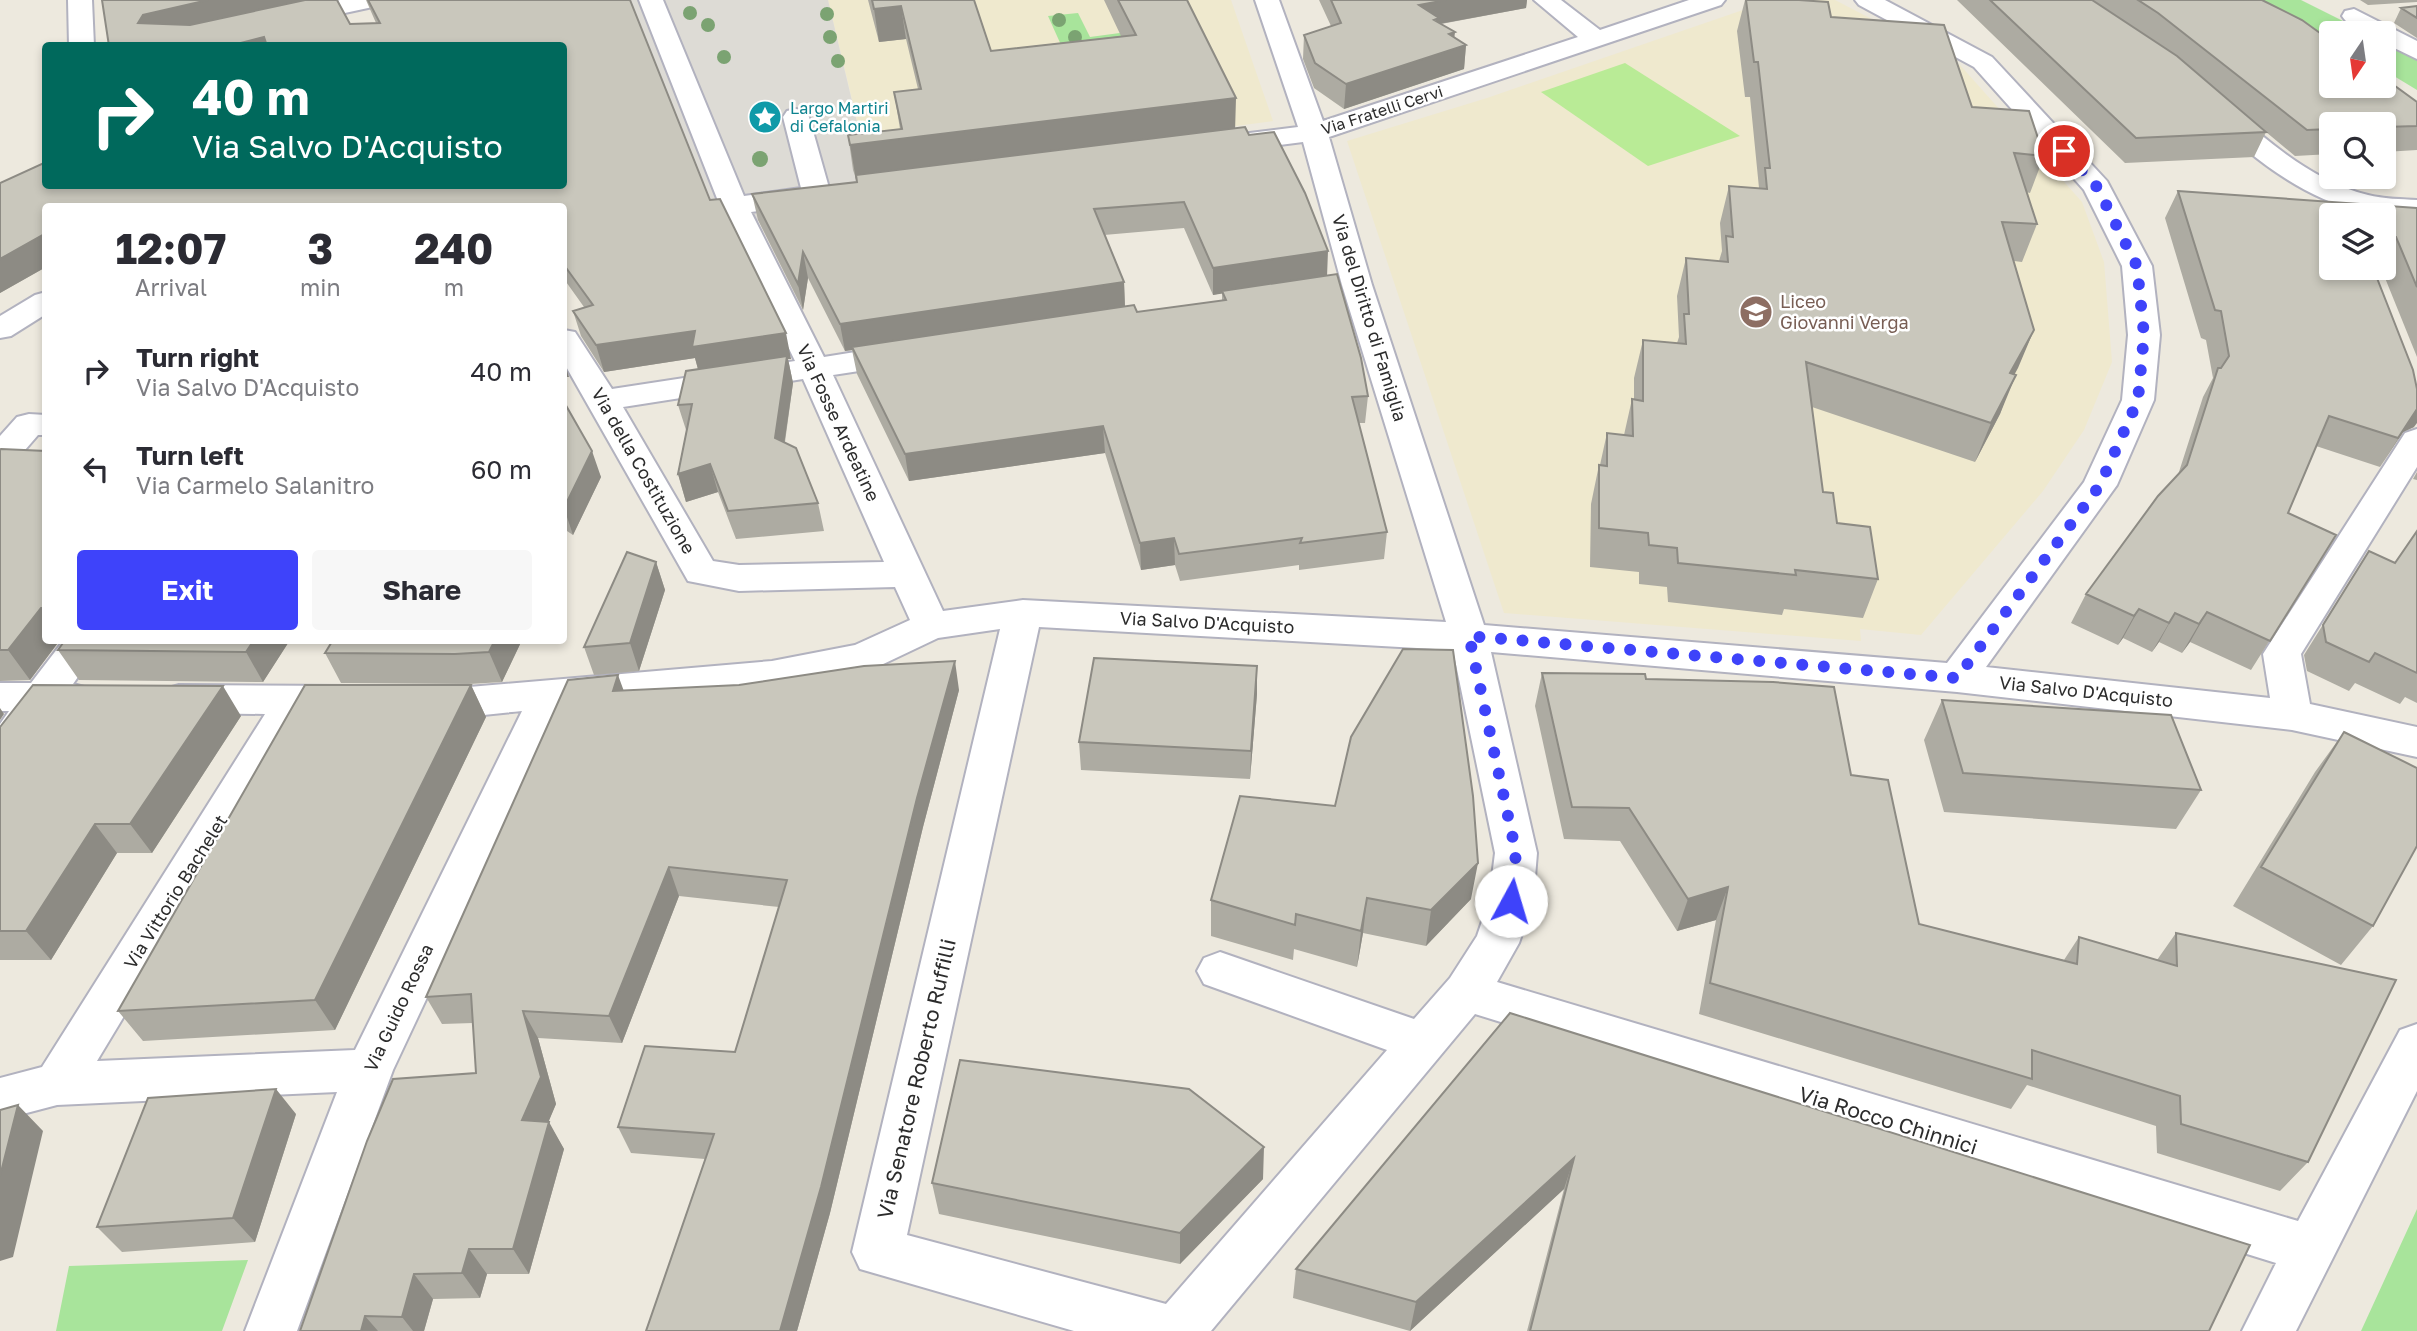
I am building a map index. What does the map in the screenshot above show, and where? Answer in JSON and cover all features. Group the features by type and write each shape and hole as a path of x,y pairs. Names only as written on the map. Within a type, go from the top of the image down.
{"street":[{"path":"80,0 82,42"},
{"name":"Via Fosse Ardeatine","path":"651,0 738,214 814,368 931,626"},
{"name":"Via del Diritto di Famiglia","path":"1177,1331 1466,992 1497,943 1511,901 1516,853 1469,636 1344,287 1314,133 1268,0"},
{"path":"1546,0 1596,39"},
{"name":"Via Fratelli Cervi","path":"1204,147 1314,133 1713,0"},
{"path":"1867,0 1983,62 2097,187 2137,266 2144,335 2138,400 2100,485 1957,678"},
{"path":"271,22 359,8"},
{"path":"2354,16 2381,21"},
{"path":"2396,26 2417,33"},
{"path":"2396,31 2417,51"},
{"path":"2200,94 2273,158 2338,203"},
{"path":"738,214 828,194 796,117"},
{"path":"2396,207 2417,209"},
{"path":"0,329 42,303"},
{"name":"Via della Costituzione","path":"567,344 603,400 701,572 739,578 907,574"},
{"path":"603,400 936,349"},
{"path":"0,457 37,424"},
{"path":"2292,715 2282,654 2417,440"},
{"name":"Via Salvo D'Acquisto","path":"148,698 469,701 772,675 863,657 931,626 1023,613 1469,636 1957,678 2292,715 2417,742"},
{"name":"Via Senatore Roberto Ruffilli","path":"1023,613 878,1252 1169,1331"},
{"path":"0,753 82,644"},
{"name":"Via Guido Rossa","path":"271,1331 369,1070 550,695"},
{"path":"0,697 108,698"},
{"name":"Via Vittorio Bachelet","path":"57,1084 295,699"},
{"path":"1220,971 1424,1043"},
{"name":"Via Rocco Chinnici","path":"1466,992 2311,1249"},
{"path":"2268,1331 2417,1044"},
{"path":"0,1099 57,1084 369,1070"}],"shaded area":[{"name":"Largo Martiri di Cefalonia","path":"626,0 828,0 877,206 716,226"},
{"path":"828,0 1231,0 1273,121 870,174"},
{"name":"Liceo Giovanni Verga","path":"1772,0 1835,0 1960,65 2082,202 2104,262 2112,362 2084,430 2043,491 1921,635 1860,629 1861,641 1504,613 1347,141 1487,98"}],"green space":[{"path":"2254,0 2301,0 2343,21 2319,21 2319,33"},
{"path":"1078,13 1090,37 1142,30 1066,56 1048,16"},
{"path":"2396,49 2417,60 2417,90 2396,77"},
{"path":"1625,63 1740,136 1648,166 1541,92"},
{"path":"2417,1209 2417,1331 2361,1331"},
{"path":"248,1260 222,1331 56,1331 69,1266"}],"building":[{"path":"102,0 208,0 143,15 138,23 190,25 305,0 337,0 350,24 380,23 368,0 630,0 710,200 720,199 786,333 692,347 695,331 596,345 573,311 593,305 567,269 567,203 42,203 42,235 0,259 0,183 42,164 42,189 567,189 567,42 266,42 264,37 245,42 108,42"},
{"path":"872,0 974,0 991,51 1136,35 1118,0 1187,0 1236,98 850,145 848,135 902,129 894,92 921,89 901,6 874,9"},
{"path":"1331,0 1446,0 1419,5 1439,18 1434,20 1455,32 1449,34 1466,45 1346,84 1315,63 1304,35 1341,23"},
{"path":"1746,0 1828,2 1831,17 1944,25 1972,107 2029,111 2044,156 2014,153 2037,224 2002,222 2034,330 2010,373 2016,375 1991,423 1806,362 1823,492 1833,493 1837,523 1870,527 1878,579 1795,570 1796,575 1678,563 1677,548 1649,545 1648,533 1599,528 1599,465 1607,466 1607,433 1633,436 1632,399 1643,401 1643,340 1686,344 1684,314 1689,314 1686,258 1728,262 1726,236 1733,237 1729,186 1767,189 1765,168 1770,168 1758,62 1754,62"},
{"path":"1990,0 2092,0 2177,56 2266,132 2136,138"},
{"path":"2138,0 2262,0 2302,20 2319,32 2319,98 2396,98 2396,87 2417,102 2417,126 2396,127 2396,112 2319,112 2319,130 2307,130"},
{"path":"2417,6 2417,18 2401,8"},
{"path":"1245,127 1249,135 1274,132 1305,193 1328,251 1213,268 1184,202 1094,209 1124,282 840,324 803,252 798,284 752,194 857,182 856,175"},
{"path":"2178,191 2347,203 2319,203 2319,280 2378,280 2413,370 2417,389 2417,409 2398,438 2329,416 2288,513 2336,535 2270,641 2207,612 2199,624 2175,613 2169,623 2139,609 2134,616 2086,594 2158,496 2187,465 2218,368 2221,368 2229,356 2221,311 2215,310"},
{"path":"2396,207 2417,208 2417,287 2396,237"},
{"path":"1337,274 1361,358 1368,396 1352,397 1387,532 1300,543 1302,538 1179,554 1174,538 1140,543 1103,426 905,454 852,347 1134,305 1137,312 1226,300 1222,291"},
{"path":"787,356 775,438 796,448 818,503 728,511 710,464 678,474 692,404 678,405 686,371"},
{"path":"567,407 592,451 567,502"},
{"path":"0,450 42,451 42,608 8,650 0,650"},
{"path":"2417,531 2417,673 2375,653 2369,662 2326,642 2323,625 2369,551 2395,563"},
{"path":"627,552 656,562 630,643 584,647"},
{"path":"62,644 251,644 246,652 58,650"},
{"path":"331,644 493,644 489,652 455,654 325,653"},
{"path":"1403,649 1453,650 1473,796 1478,863 1431,910 1367,898 1361,931 1296,914 1295,925 1211,900 1240,796 1335,806 1351,737"},
{"path":"1094,658 1257,666 1251,751 1079,742"},
{"path":"955,661 917,798 821,1187 780,1331 646,1331 714,1134 618,1127 645,1046 735,1052 787,880 669,867 609,1016 523,1011 541,1077 522,1120 549,1122 513,1249 469,1249 462,1273 414,1274 402,1317 365,1316 361,1331 300,1331 367,1141 393,1079 476,1073 471,994 426,997 568,680 618,675 613,691 739,685 864,666"},
{"path":"1542,673 1645,674 1646,679 1773,682 1834,687 1851,775 1888,780 1919,924 2077,964 2079,937 2177,966 2176,933 2396,980 2308,1162 2181,1124 2180,1096 2032,1050 2032,1079 1710,983 1728,887 1688,899 1629,808 1572,807"},
{"path":"33,685 223,686 130,824 95,824 26,931 0,931 0,727"},
{"path":"305,685 471,685 315,1000 118,1011"},
{"path":"1942,700 2171,715 2201,790 1963,773"},
{"path":"2344,732 2417,768 2417,846 2373,926 2261,867"},
{"path":"1510,1013 2250,1245 2209,1331 1530,1331 1574,1158 1416,1302 1296,1269"},
{"path":"960,1060 1189,1089 1264,1147 1180,1233 932,1183"},
{"path":"276,1089 233,1218 97,1227 148,1098"},
{"path":"18,1105 0,1176 0,1110"}],"place":[{"name":"Largo Martiri di Cefalonia","path":"765,117"},
{"name":"Liceo Giovanni Verga","path":"1756,312"}],"route":[{"path":"1511,901 1516,853 1469,636 1957,678 2100,485 2138,400 2144,335 2137,266 2097,187 2064,151"}]}
